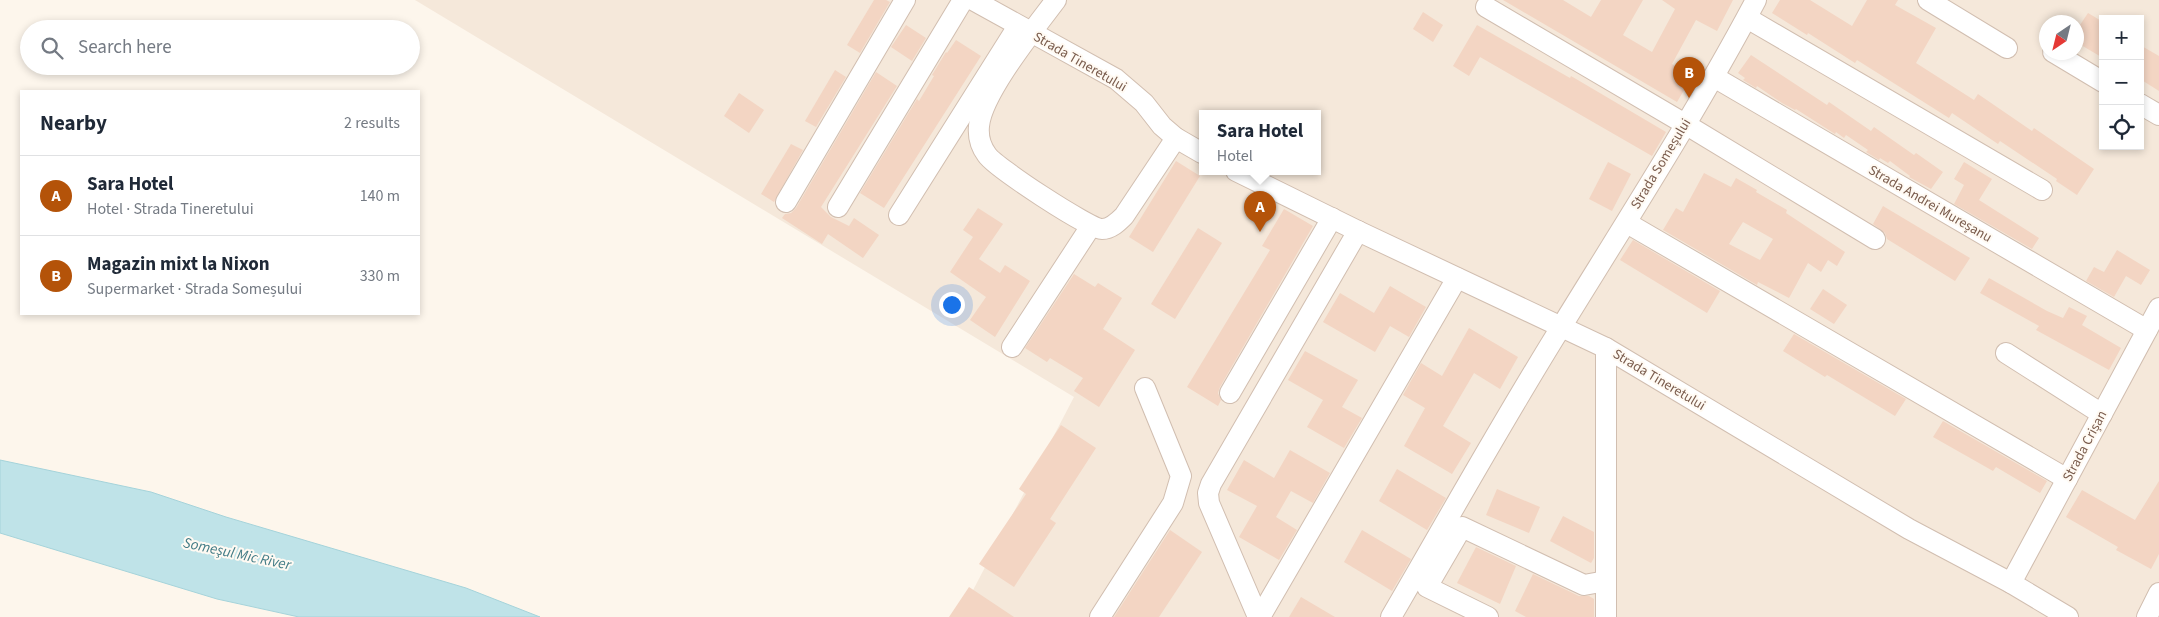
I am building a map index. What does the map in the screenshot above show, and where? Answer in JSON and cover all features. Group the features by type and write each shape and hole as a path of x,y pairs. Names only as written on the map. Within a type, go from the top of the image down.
{"street":[{"path":"786,202 904,0"},
{"path":"838,207 964,0"},
{"name":"Strada Tineretului","path":"973,0 1024,30 1116,79 1138,97 1162,126 1176,138 1199,151"},
{"path":"900,215 1024,30 1056,0"},
{"name":"Strada Someșului","path":"1391,617 1562,326 1627,223 1714,77 1756,0"},
{"path":"1928,0 2007,48"},
{"path":"1486,7 1875,239"},
{"path":"1747,18 2042,190"},
{"path":"1024,30 981,115 979,128 981,143 987,155 997,166 1091,226 1102,229 1115,226 1124,216 1176,138"},
{"path":"2066,60 2099,80"},
{"name":"Strada Andrei Mureșanu","path":"1714,77 2147,330"},
{"path":"2142,105 2159,115"},
{"name":"Strada Tineretului","path":"1244,175 1606,348 1909,529 2011,583 2068,617"},
{"path":"1230,393 1332,218"},
{"path":"1627,223 2067,479"},
{"path":"1012,347 1091,226"},
{"path":"1259,617 1209,502 1208,494 1211,484 1358,231"},
{"path":"1259,617 1457,278"},
{"name":"Strada Crișan","path":"2011,583 2159,308"},
{"path":"1606,348 1606,617"},
{"path":"2006,353 2102,414"},
{"path":"1100,617 1173,504 1181,476 1145,388"},
{"path":"1488,617 1427,587 1462,527 1584,584 1606,581"},
{"path":"2147,617 2159,593"}],"shaded area":[{"path":"415,0 2159,0 2159,617 959,617 1074,397"}],"water":[{"name":"Someşul Mic River","path":"0,460 151,492 226,517 466,588 540,617 299,617 217,599 0,533"}],"building":[{"path":"874,0 890,2 860,53 847,45"},
{"path":"1503,0 1563,0 1591,17 1601,0 1643,0 1623,35 1652,52 1675,9 1662,0 1733,0 1717,31 1696,20 1672,64 1693,75 1677,102"},
{"path":"1780,0 1810,0 1852,26 1867,0 1898,0 1895,5 1936,28 1916,63 1974,100 1978,94 2032,131 2034,128 2094,169 2077,195 2056,181 2057,179 2000,141 1998,144 1952,113 1949,118 1857,60 1855,63 1772,13"},
{"path":"1423,12 1443,25 1433,42 1413,29"},
{"path":"2088,13 2099,20 2099,56 2084,47 2084,19"},
{"path":"906,25 926,38 912,61 891,47"},
{"path":"1477,25 1570,78 1571,76 1666,132 1652,156 1480,57 1469,76 1453,66"},
{"path":"956,40 981,56 884,208 860,193 917,99 919,101 946,52"},
{"path":"2144,47 2159,56 2159,91 2144,82"},
{"path":"1751,55 1827,105 1829,102 1871,131 1874,127 1914,155 1916,153 1943,172 1931,189 1909,177 1890,161 1888,163 1880,158 1879,160 1866,152 1868,150 1846,135 1844,138 1836,132 1835,134 1757,86 1756,88 1743,80 1745,78 1738,73"},
{"path":"835,70 846,77 816,127 805,121"},
{"path":"876,72 897,86 821,207 831,217 849,226 854,218 879,235 863,258 828,234 822,244 782,218 785,214 791,213 796,208"},
{"path":"739,93 764,110 749,133 724,116"},
{"path":"791,144 803,150 774,202 761,194"},
{"path":"1176,161 1200,176 1153,252 1129,237"},
{"path":"1608,162 1631,174 1612,211 1589,199"},
{"path":"1964,162 1992,179 1979,200 2039,238 2032,249 1954,204 1964,185 1954,179"},
{"path":"1704,173 1731,187 1736,178 1787,210 1786,213 1845,252 1837,266 1828,260 1821,272 1808,263 1789,298 1758,282 1757,285 1663,230 1676,208 1683,212","holes":["1743,222 1773,239 1760,260 1729,244"]},
{"path":"1883,206 1970,258 1955,281 1887,239 1885,233 1873,224"},
{"path":"978,208 1003,224 979,259 1000,273 1005,265 1030,281 995,337 970,320 986,297 950,272 973,237 963,230"},
{"path":"1284,209 1313,226 1220,387 1218,393 1221,400 1218,406 1187,387 1270,250 1262,246"},
{"path":"1198,228 1222,243 1175,319 1151,304"},
{"path":"1633,240 1720,291 1707,313 1620,260"},
{"path":"2117,250 2150,270 2141,285 2126,276 2114,297 2086,281 2094,267 2104,272"},
{"path":"1074,274 1095,287 1098,283 1122,298 1103,329 1135,350 1099,407 1074,391 1083,378 1050,358 1047,362 1025,348"},
{"path":"1989,278 2063,318 2069,307 2087,316 2082,325 2121,348 2109,370 2036,330 2039,326 1980,293"},
{"path":"1390,286 1426,307 1409,337 1390,326 1375,352 1323,322 1340,293 1374,313"},
{"path":"1823,289 1847,305 1834,324 1810,309"},
{"path":"1469,328 1518,357 1500,389 1474,373 1443,426 1471,443 1452,474 1404,446 1425,408 1403,395 1421,363 1442,376"},
{"path":"1794,334 1906,399 1895,416 1783,351"},
{"path":"1305,351 1358,380 1342,407 1362,418 1344,448 1307,427 1323,400 1288,380"},
{"path":"1943,421 2047,481 2040,493 1996,467 1993,471 1933,437"},
{"path":"1061,425 1096,448 1050,519 1056,523 1014,587 979,564 1026,494 1019,489"},
{"path":"1290,450 1330,473 1313,503 1291,491 1276,517 1297,530 1279,560 1239,537 1257,506 1227,490 1244,460 1274,478"},
{"path":"1397,469 1446,498 1427,530 1379,501"},
{"path":"2159,481 2159,554 2151,569 2116,550 2118,547 2066,517 2082,490 2135,520"},
{"path":"1497,489 1540,507 1529,533 1486,515"},
{"path":"1563,516 1594,532 1594,558 1591,563 1550,541"},
{"path":"1170,530 1202,552 1159,617 1114,617"},
{"path":"1362,530 1411,559 1392,591 1344,562"},
{"path":"1476,547 1516,566 1500,604 1457,583"},
{"path":"1533,574 1579,596 1589,596 1594,599 1594,617 1526,617 1515,611"},
{"path":"969,587 1014,617 949,617"},
{"path":"1301,597 1335,617 1289,617"}],"place":[{"name":"Magazin mixt la Nixon","path":"1689,98"},
{"name":"Sara Hotel","path":"1260,232"}]}
